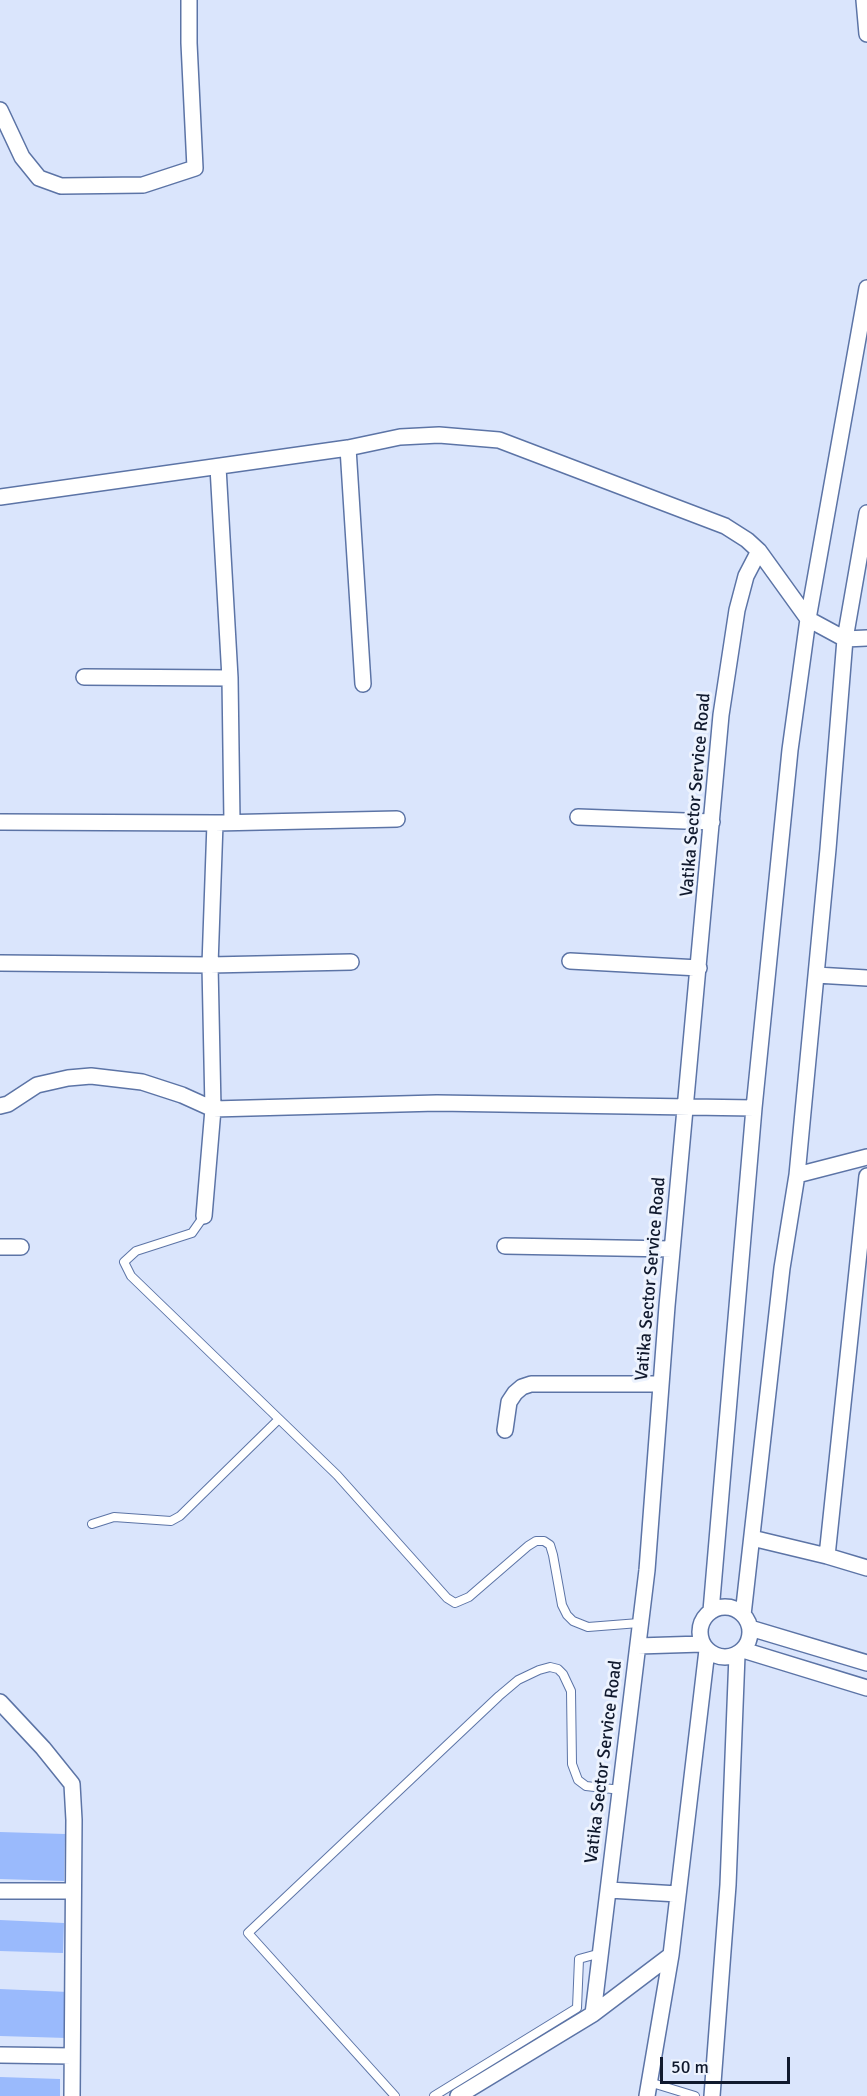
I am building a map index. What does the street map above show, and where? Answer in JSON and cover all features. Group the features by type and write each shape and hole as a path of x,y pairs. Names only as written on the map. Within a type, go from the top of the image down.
{"street":[{"path":"0,110 22,157 39,178 61,186 143,185 195,168 189,0"},
{"path":"864,0 867,34"},
{"path":"711,1611 754,1108 790,750 807,619 867,288"},
{"path":"0,496 348,448 400,437 439,435 499,440 724,526 747,540 759,551 807,619 845,639 867,638"},
{"path":"348,448 363,684"},
{"path":"218,466 230,678 232,822"},
{"path":"712,2096 728,1885 740,1653 747,1644 752,1538 782,1268 796,1175 845,639 867,513"},
{"name":"Vatika Sector Service Road","path":"593,2014 647,1570 672,1249 687,1108 721,715 737,610 746,576 759,551"},
{"path":"84,677 230,678"},
{"path":"578,818 712,822"},
{"path":"0,822 215,823 398,819"},
{"path":"204,1216 213,1109 210,965 215,823"},
{"path":"570,961 699,968"},
{"path":"0,963 210,965 351,962"},
{"path":"816,975 867,978"},
{"path":"0,1106 15,1100 36,1085 68,1078 91,1077 142,1082 182,1095 213,1109 437,1103 754,1108"},
{"path":"796,1175 867,1157"},
{"path":"827,1556 867,1176"},
{"path":"505,1246 672,1249"},
{"path":"0,1247 21,1247"},
{"path":"505,1430 509,1402 522,1387 531,1384 662,1384"},
{"path":"752,1538 867,1568"},
{"path":"648,2089 671,1955 678,1894 704,1647 700,1630 701,1622 711,1611 728,1607 736,1609 747,1622 867,1663"},
{"path":"638,1646 704,1647 721,1657 740,1653 867,1688"},
{"path":"0,1702 43,1748 72,1784 72,2096"},
{"path":"609,1890 678,1894"},
{"path":"0,1891 73,1891"},
{"path":"458,2096 593,2014 671,1955"},
{"path":"0,2055 72,2056"}],"lane":[{"path":"204,1216 192,1233 136,1251 124,1262 131,1276 337,1475 447,1598 454,1603 469,1597 528,1546 536,1541 544,1541 550,1545 553,1555 562,1605 573,1621 588,1627 639,1623"},
{"path":"92,1524 114,1516 171,1521 180,1516 279,1419"},
{"path":"395,2096 248,1933 499,1696 518,1680 539,1670 550,1667 558,1669 571,1691 572,1764 578,1780 586,1786 621,1790"},
{"path":"434,2096 577,2008 579,1959 601,1953"},
{"path":"648,2089 695,2096"}],"building":[{"path":"0,1832 65,1834 64,1881 0,1879"},
{"path":"0,1920 64,1923 63,1953 0,1951"},
{"path":"0,1989 68,1992 67,2038 0,2036"},
{"path":"0,2077 60,2079 60,2096 0,2096"}]}
